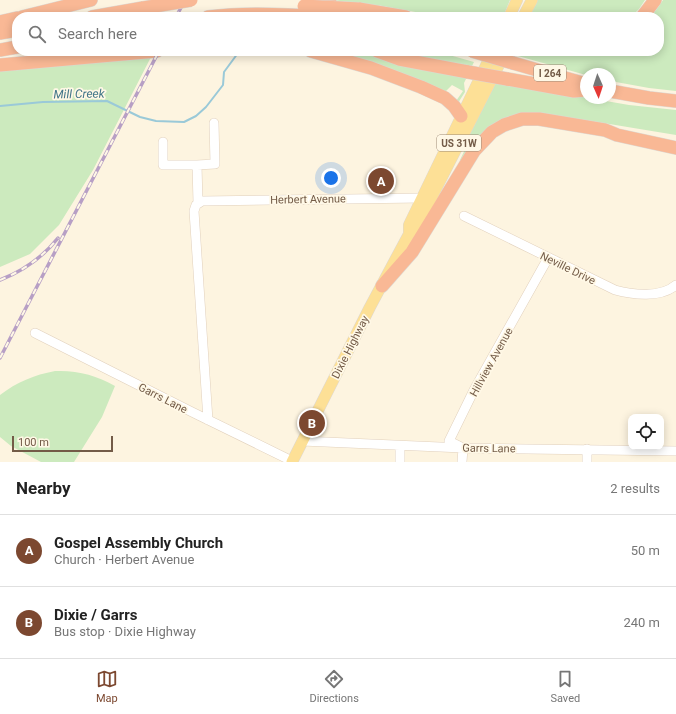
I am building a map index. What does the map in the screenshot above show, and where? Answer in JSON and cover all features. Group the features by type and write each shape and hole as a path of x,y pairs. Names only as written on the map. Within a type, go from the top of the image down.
{"highway":[{"path":"42,12 91,0"},
{"path":"120,12 191,0"},
{"path":"328,0 336,12"},
{"path":"646,12 655,0"},
{"path":"253,12 284,6 309,12"},
{"path":"324,12 359,9 377,12"},
{"path":"0,22 12,19"},
{"path":"0,33 12,31"},
{"path":"0,50 12,48"},
{"path":"0,65 99,56"},
{"path":"329,56 371,68 439,95 450,102 461,116"},
{"path":"391,56 399,59 468,72 574,91 580,90"},
{"name":"I 264","path":"491,56 580,82"},
{"path":"616,92 676,101"},
{"path":"382,286 412,252 466,162 479,144 492,132 504,125 514,121 531,118 676,140"},
{"path":"605,130 617,135 676,148"}],"main road":[{"path":"512,12 518,0"},
{"path":"526,12 532,0"},
{"name":"Dixie Highway","path":"409,234 409,225 490,56"},
{"name":"Dixie Highway","path":"292,461 353,339 409,234 416,228 503,56"}],"street":[{"path":"163,142 163,165 216,164 214,123"},
{"path":"197,165 197,204 194,211 208,420"},
{"name":"Herbert Avenue","path":"197,204 202,201 422,198"},
{"name":"Neville Drive","path":"464,216 607,287 626,293 657,293 666,291 676,285"},
{"name":"Hillview Avenue","path":"462,448 449,441 474,390 548,258"},
{"name":"Garrs Lane","path":"35,333 292,461"},
{"name":"Garrs Lane","path":"302,441 462,448 676,452"},
{"path":"400,446 400,462"},
{"path":"462,448 462,462"},
{"path":"587,450 587,462"}],"green space":[{"path":"332,0 510,0 505,12 415,12"},
{"path":"536,0 645,0 636,12 530,12"},
{"path":"663,0 676,0 676,91 616,82 616,68 580,68 580,73 518,56 664,56 664,12 655,12"},
{"path":"343,56 381,56 467,77 464,83 465,92 458,103 456,101 463,91 452,85 445,92"},
{"path":"413,56 453,56 474,62 471,68"},
{"path":"151,57 93,170 59,225 30,254 0,267 0,70"},
{"path":"496,82 580,97 580,104 616,104 616,103 676,110 676,135 579,119 532,116 498,126 461,161 460,160 468,143 465,141"},
{"path":"55,371 71,371 86,374 115,386 102,417 74,462 41,462 11,446 0,437 0,395 13,386 26,380"}],"waterway":[{"name":"Mill Creek","path":"0,106 43,102 107,101 140,117 156,121 184,122 196,116 206,107 223,85 224,72 236,56"}],"railway":[{"path":"179,12 185,0"},
{"path":"0,358 156,56"},
{"path":"0,280 32,263 58,238"}],"place":[{"name":"Gospel Assembly Church","path":"381,181"},
{"name":"Dixie / Garrs","path":"312,423"}]}
